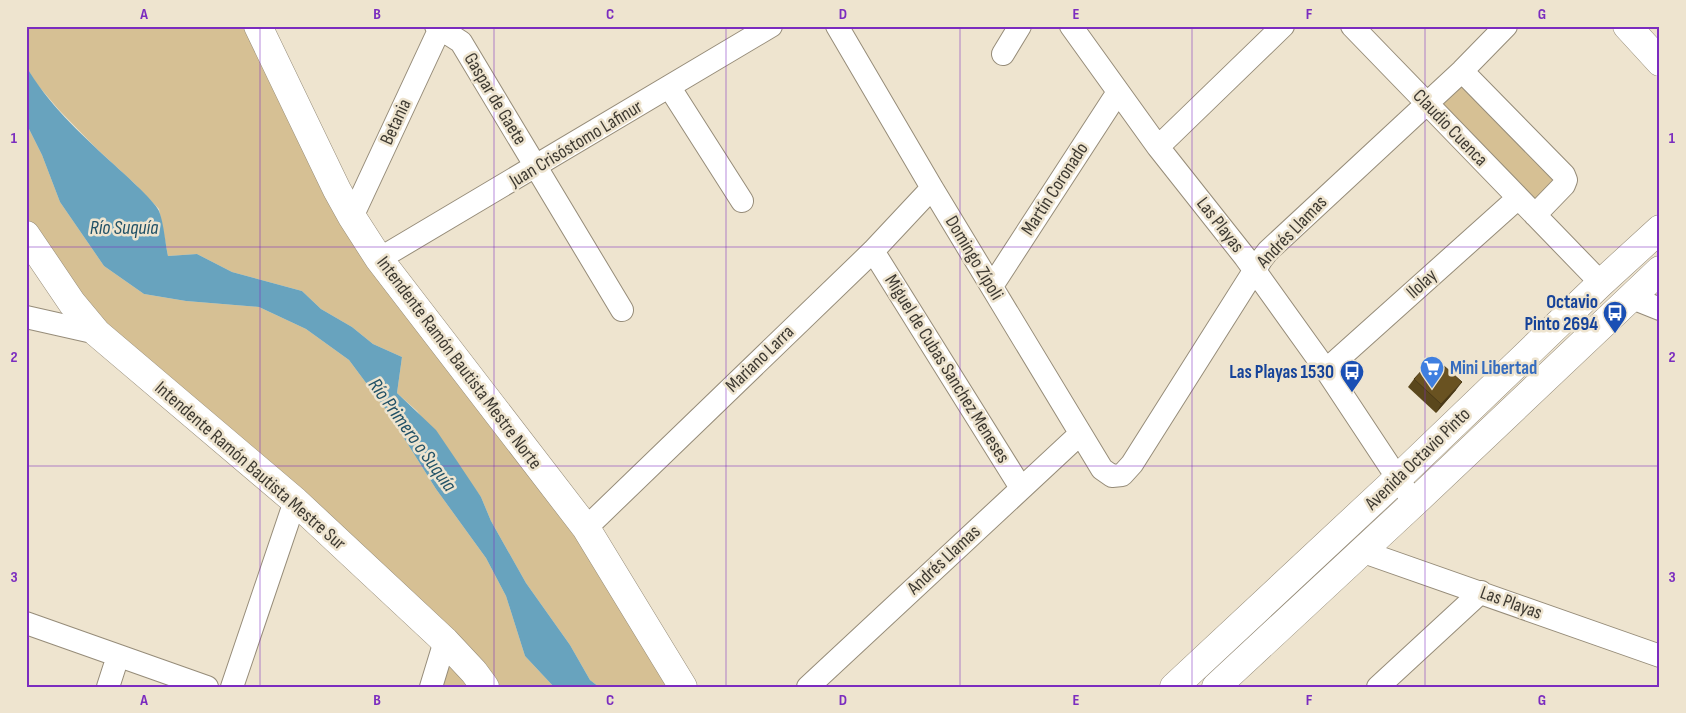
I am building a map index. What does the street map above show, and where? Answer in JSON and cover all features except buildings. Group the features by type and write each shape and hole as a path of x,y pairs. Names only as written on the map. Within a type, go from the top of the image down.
{"main road":[{"name":"Intendente Ramón Bautista Mestre Norte","path":"258,26 352,217 379,259 586,528 683,687"},
{"path":"1627,26 1660,62"},
{"name":"Avenida Octavio Pinto","path":"1174,687 1398,478 1601,283 1660,229"},
{"name":"Intendente Ramón Bautista Mestre Sur","path":"26,235 72,303 97,333 295,501 444,641 474,672 485,687"},
{"name":"Avenida Octavio Pinto","path":"1216,687 1660,270"}],"street":[{"name":"Juan Crisóstomo Lafinur","path":"379,259 536,168 771,26"},
{"name":"Domingo Zípoli","path":"837,26 932,188 1102,469 1112,476 1122,475"},
{"path":"1003,54 1020,26"},
{"name":"Las Playas","path":"1071,26 1158,147 1254,271 1326,370 1414,503"},
{"path":"1158,147 1283,26"},
{"name":"Andrés Llamas","path":"1122,475 1132,464 1268,251 1462,71 1506,26"},
{"name":"Betania","path":"352,217 444,27"},
{"name":"Gaspar de Gaete","path":"444,27 461,42 622,310"},
{"name":"Claudio Cuenca","path":"1365,31 1426,103 1601,283"},
{"path":"1462,71 1564,175 1566,180 1564,185 1535,215"},
{"path":"670,88 742,201"},
{"name":"Martín Coronado","path":"992,286 1118,92"},
{"name":"Mariano Larra","path":"586,528 873,251 932,188"},
{"name":"Ilolay","path":"1326,370 1518,198"},
{"name":"Miguel de Cubas Sanchez Meneses","path":"873,251 1021,488"},
{"path":"1630,298 1660,309"},
{"path":"26,317 97,333"},
{"name":"Andrés Llamas","path":"808,687 1080,434"},
{"path":"232,687 295,501"},
{"name":"Las Playas","path":"1361,551 1660,656"},
{"path":"1378,687 1481,592"},
{"path":"26,623 207,687"},
{"path":"431,687 444,641"},
{"path":"108,687 118,656"}],"shaded area":[{"path":"26,26 258,26 337,190 683,687 599,687 590,680 570,645 526,583 491,521 481,497 417,411 397,393 402,357 373,344 352,327 321,309 302,291 232,272 197,254 168,256 159,209 96,148 36,83 26,66"},
{"path":"1465,83 1558,178 1532,204 1439,108"},
{"path":"26,123 42,155 60,202 104,266 144,294 186,301 259,307 306,329 349,360 387,411 436,489 486,558 506,596 525,656 554,687 485,687 97,333 26,235"},
{"path":"450,655 477,687 440,687"}],"water":[{"name":"Río Suquía","path":"26,66 34,80 65,117 156,206 162,222 168,256 197,254 232,272 302,291 321,309 352,327 373,344 402,357 397,393 436,430 481,497 491,521 526,583 570,645 590,680 599,687 554,687 525,656 506,596 486,558 436,489 387,411 349,360 306,329 259,307 186,301 144,294 104,266 60,202 42,155 26,123"}],"place":[{"name":"Octavio Pinto 2694","path":"1615,334"},
{"name":"Mini Libertad","path":"1432,389"},
{"name":"Las Playas 1530","path":"1352,393"}],"water label":[{"name":"Río Primero o Suquía","path":"412,435"}]}
